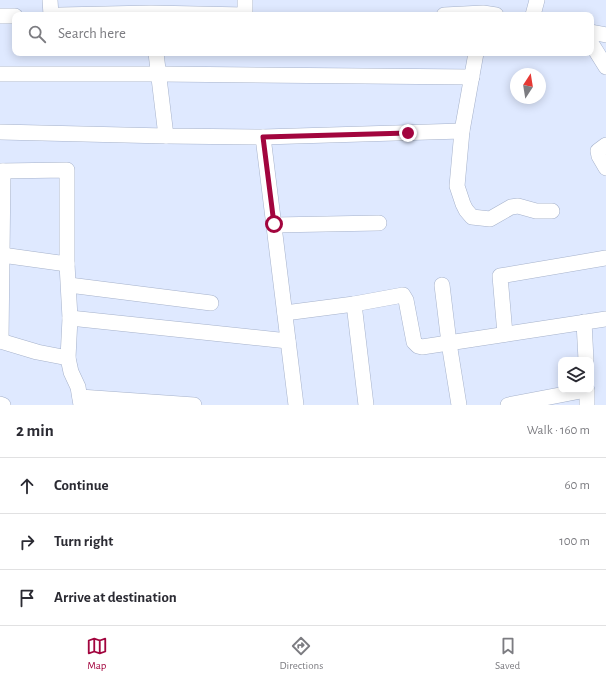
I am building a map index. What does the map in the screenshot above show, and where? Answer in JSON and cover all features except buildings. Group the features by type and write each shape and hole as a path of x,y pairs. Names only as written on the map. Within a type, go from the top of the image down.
{"street":[{"path":"50,0 51,12"},
{"path":"245,0 245,12"},
{"path":"534,12 537,0"},
{"path":"105,12 199,7 228,12"},
{"path":"476,12 487,11"},
{"path":"0,16 12,16"},
{"path":"594,33 606,35"},
{"path":"594,48 606,67"},
{"path":"156,56 166,136"},
{"path":"476,56 462,131 457,186 463,204 468,214 472,217 490,219 511,207 518,206 536,211 552,211"},
{"path":"0,74 472,77"},
{"path":"0,132 263,137 462,131"},
{"path":"263,137 296,405"},
{"path":"606,145 598,151 599,156 606,168"},
{"path":"68,358 37,352 1,341 2,171 67,170 70,318 68,358 70,372 78,387 80,401 194,405"},
{"path":"274,224 379,223"},
{"path":"2,255 68,264"},
{"path":"505,334 500,276 606,258"},
{"path":"69,285 212,303"},
{"path":"442,285 459,405"},
{"path":"285,313 354,304 403,295 406,300 414,342 416,345 422,347 606,319"},
{"path":"354,304 366,405"},
{"path":"70,318 288,341"},
{"path":"584,322 586,357"},
{"path":"508,405 570,393"},
{"path":"586,393 587,405"}],"route":[{"path":"274,224 263,137 408,133"}]}
